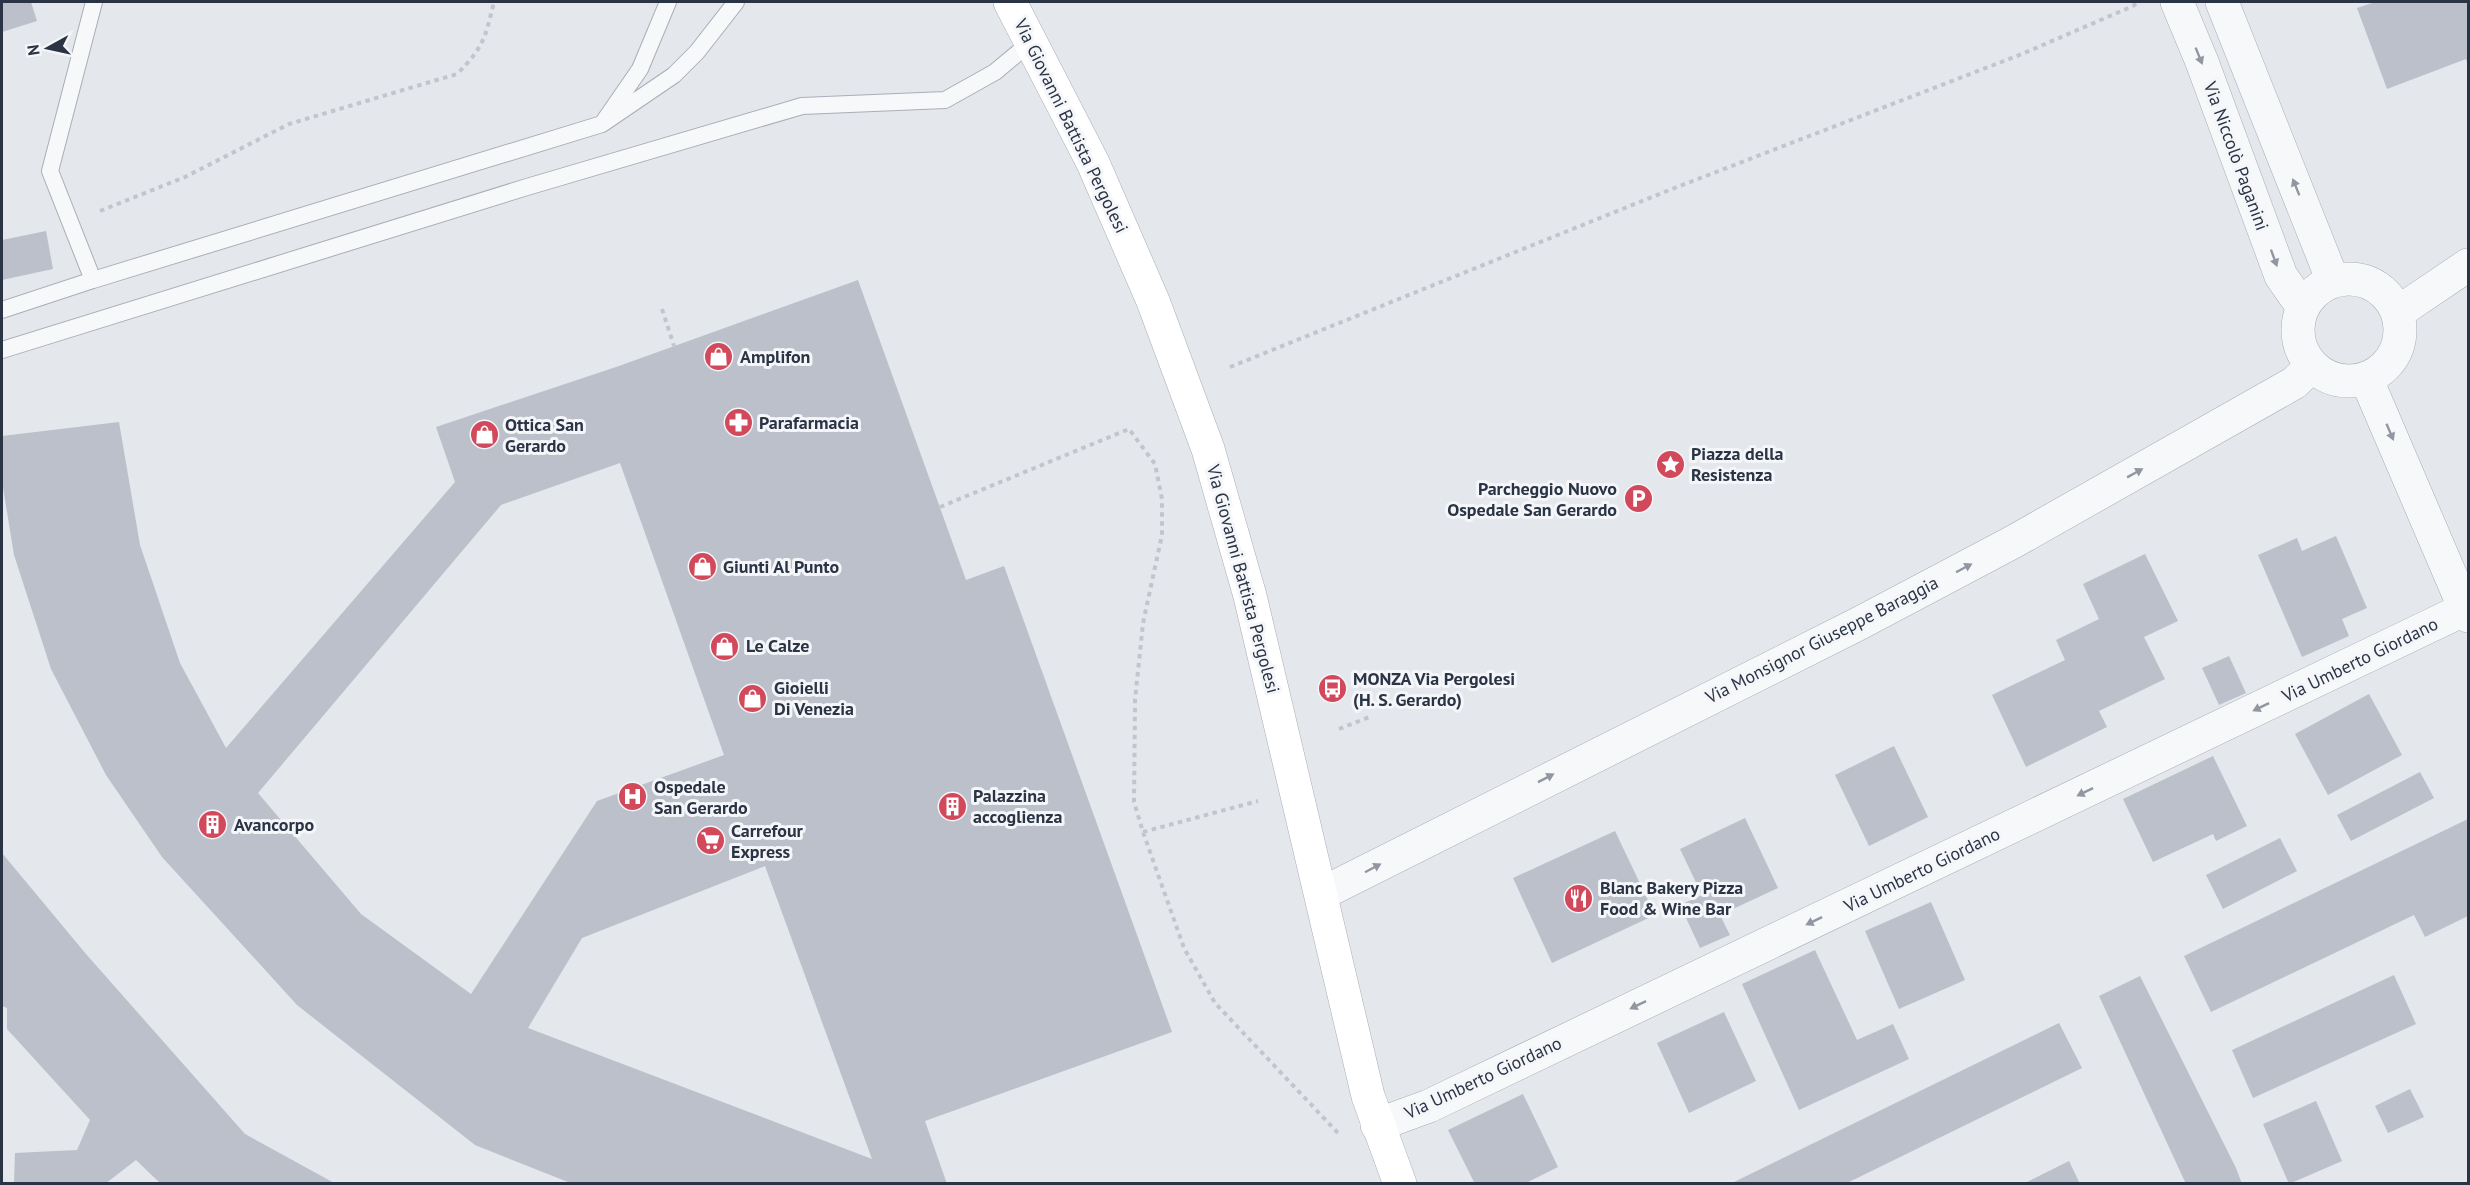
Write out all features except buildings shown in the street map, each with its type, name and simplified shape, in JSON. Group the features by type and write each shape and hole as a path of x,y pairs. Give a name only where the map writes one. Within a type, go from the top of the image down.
{"street":[{"name":"Via Giovanni Battista Pergolesi","path":"1010,2 1093,163 1144,280 1208,449 1253,607 1357,1053 1377,1125 1400,1184"},
{"name":"Via Niccolò Paganini","path":"2176,2 2202,62 2281,276 2302,306"},
{"path":"2222,2 2333,280"},
{"path":"2397,313 2469,264"},
{"path":"2359,279 2380,289 2397,313 2398,341 2392,357 2381,369 2366,378 2344,381 2327,376 2312,366 2300,346 2297,328 2302,306 2317,289 2333,280 2359,279"},
{"name":"Via Monsignor Giuseppe Baraggia","path":"1321,894 1951,575 2294,383 2312,366"},
{"path":"2366,378 2467,613"},
{"name":"Via Umberto Giordano","path":"1377,1125 1440,1101 2467,613"}],"lane":[{"path":"93,280 50,171 94,2"},
{"path":"602,124 640,69 668,2"},
{"path":"2,310 602,124 674,75 697,52 736,2"},
{"path":"2,350 516,191 802,106 945,100 995,72 1031,42"}],"path":[{"path":"72,227 106,207 184,177 289,124 457,74 477,53 494,2"},
{"path":"1230,367 1672,189 2022,54 2138,2"},
{"path":"662,309 674,346"},
{"path":"940,507 1129,429 1155,464 1162,499 1162,535 1143,623 1135,700 1134,802 1184,948 1215,1003 1345,1140"},
{"path":"1339,729 1372,716"},
{"path":"1143,832 1270,798"}],"place":[{"name":"Amplifon","path":"719,357"},
{"name":"Parafarmacia","path":"738,423"},
{"name":"Ottica San Gerardo","path":"484,435"},
{"name":"Piazza della Resistenza","path":"1670,464"},
{"name":"Parcheggio Nuovo Ospedale San Gerardo","path":"1638,499"},
{"name":"Giunti Al Punto","path":"702,567"},
{"name":"Le Calze","path":"725,646"},
{"name":"MONZA Via Pergolesi (H. S. Gerardo)","path":"1332,689"},
{"name":"Gioielli Di Venezia","path":"753,698"},
{"name":"Ospedale San Gerardo","path":"633,797"},
{"name":"Palazzina accoglienza","path":"952,806"},
{"name":"Avancorpo","path":"213,825"},
{"name":"Carrefour Express","path":"710,841"},
{"name":"Blanc Bakery Pizza Food & Wine Bar","path":"1579,898"}]}
